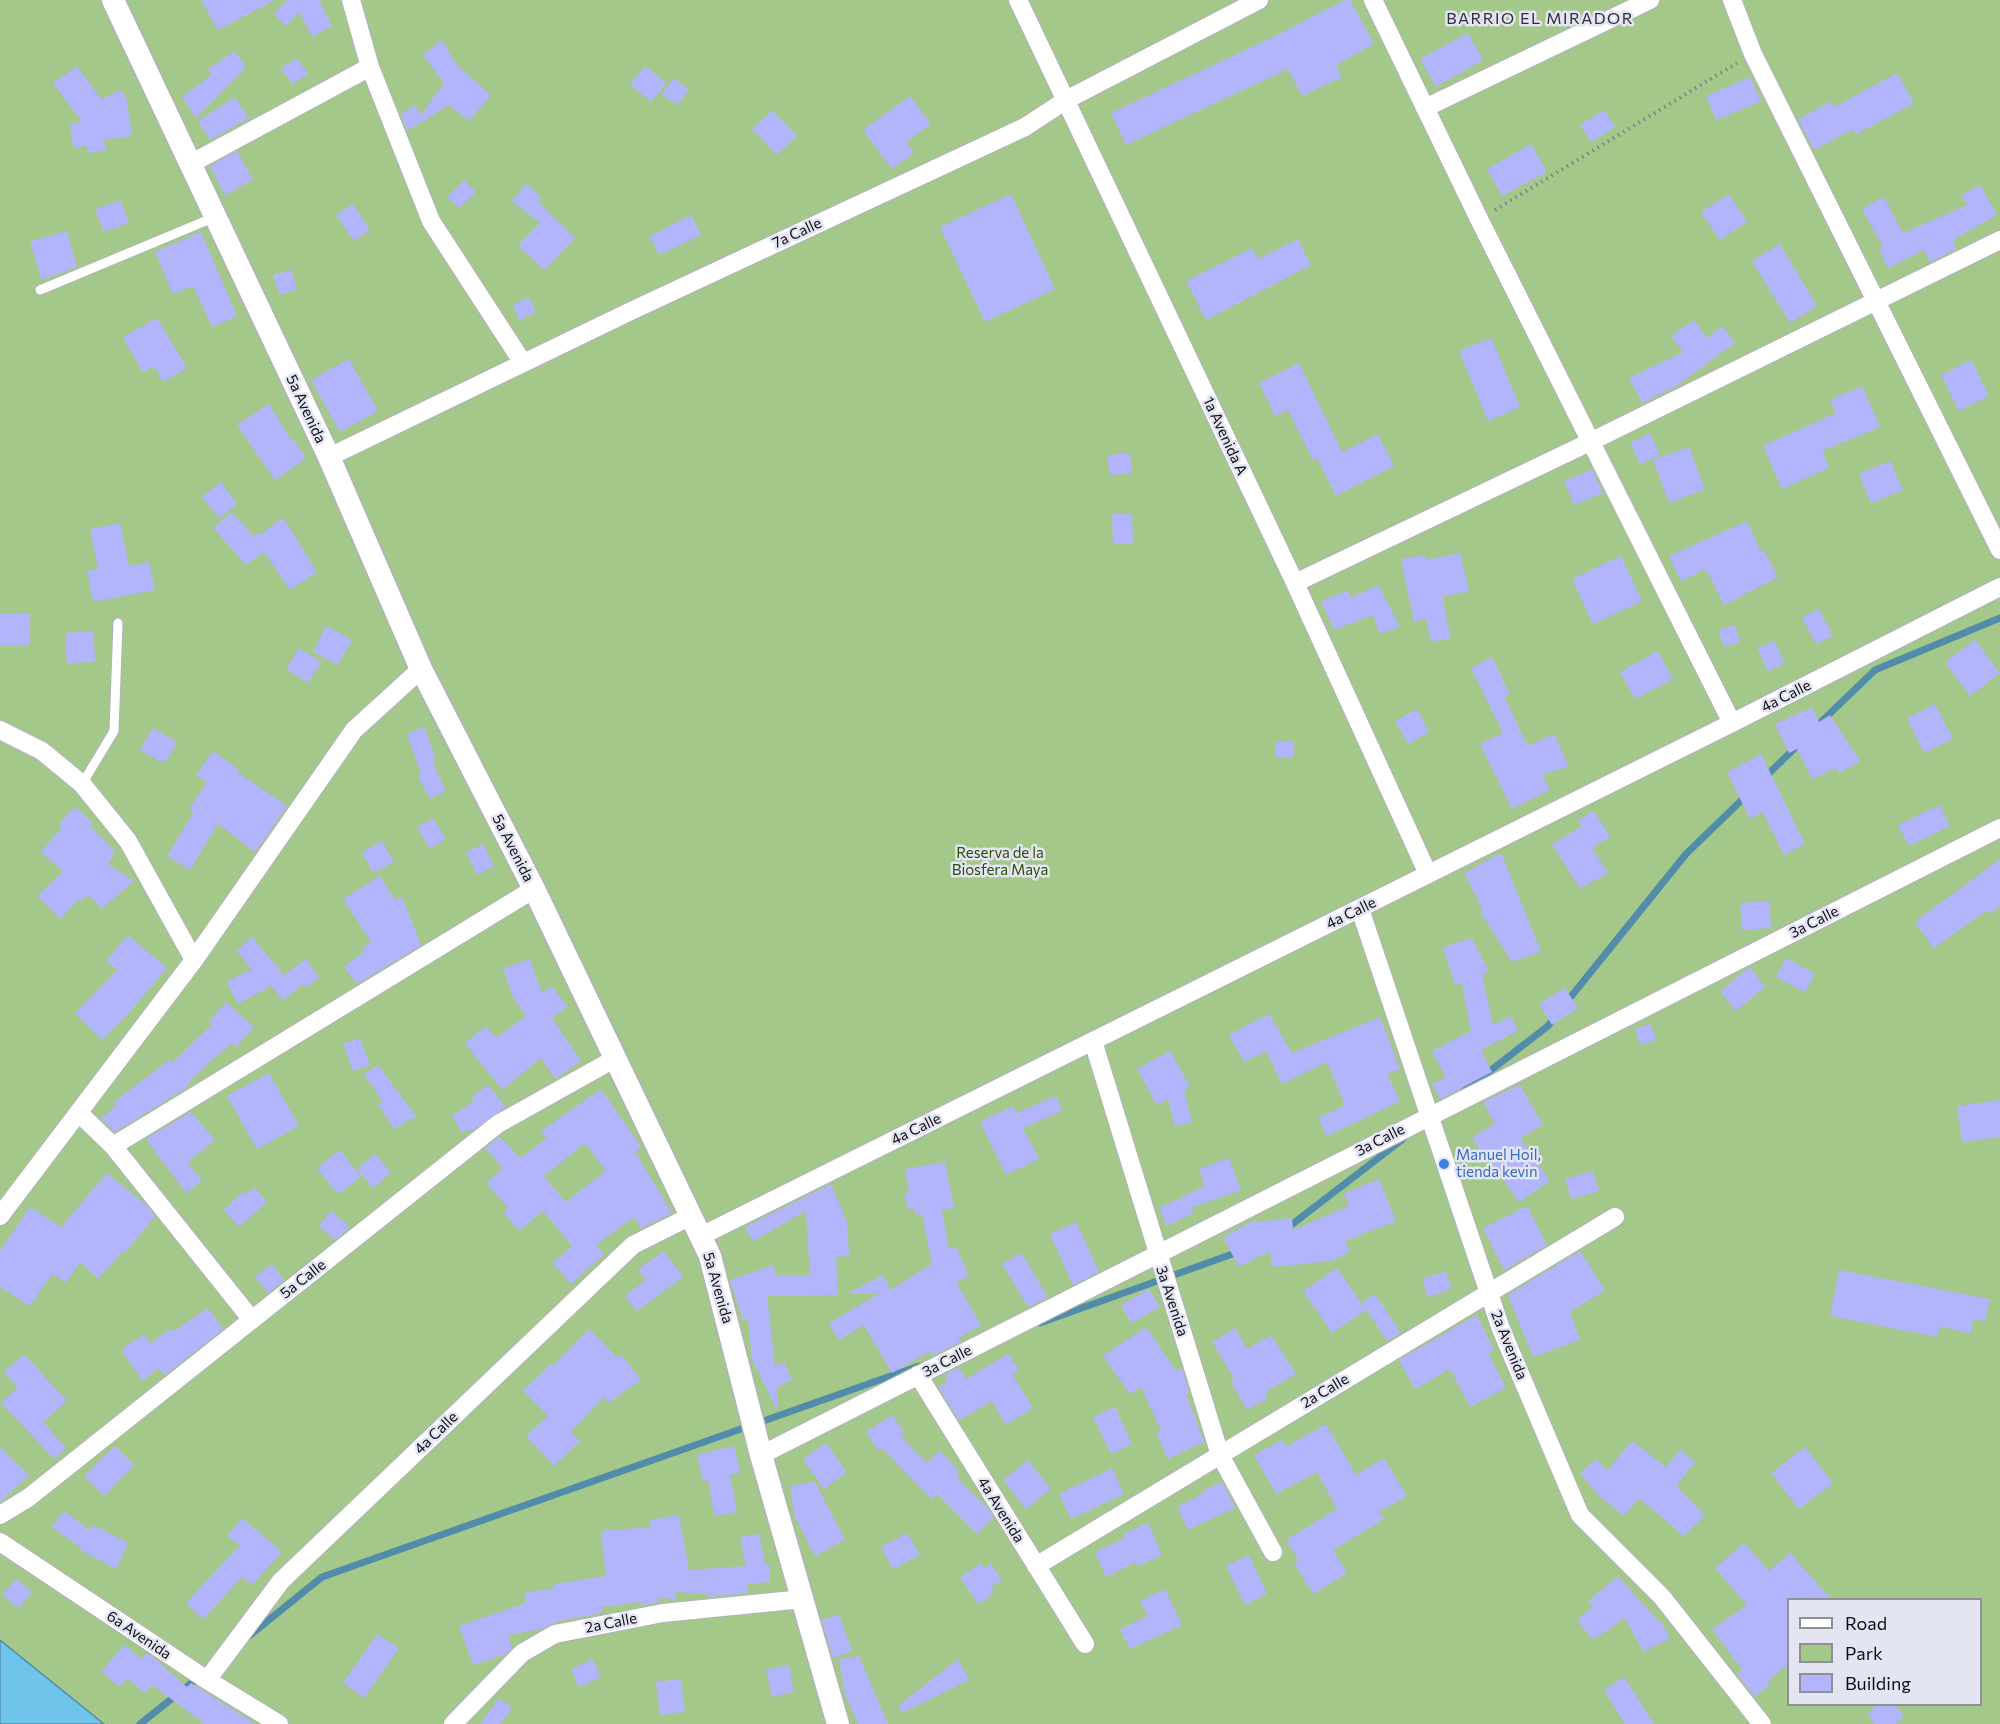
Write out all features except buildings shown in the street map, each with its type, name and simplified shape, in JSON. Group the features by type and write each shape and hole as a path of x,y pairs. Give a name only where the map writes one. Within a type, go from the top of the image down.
{"street":[{"name":"5a Avenida","path":"113,0 329,457 421,669 534,889 710,1256 761,1455 838,1724"},
{"path":"351,0 370,67 431,221 523,363"},
{"name":"1a Avenida A","path":"1018,0 1295,583 1428,874"},
{"name":"7a Calle","path":"329,457 523,363 1025,127 1066,100 1259,0"},
{"path":"1373,0 1479,219 1732,723"},
{"path":"1425,108 1650,0"},
{"path":"1732,0 1754,54 2000,550"},
{"path":"192,163 370,67"},
{"path":"1295,583 1592,441 2000,240"},
{"name":"4a Calle","path":"207,1680 280,1581 633,1245 696,1226 1094,1041 2000,587"},
{"path":"0,1216 80,1114 194,960 354,730 421,669"},
{"path":"0,730 42,751 82,784 128,841 194,960"},
{"name":"3a Calle","path":"761,1455 2000,828"},
{"path":"113,1146 534,889"},
{"name":"2a Avenida","path":"1360,909 1501,1329 1580,1515 1662,1598 1762,1724"},
{"name":"3a Avenida","path":"1094,1041 1220,1455 1273,1552"},
{"name":"5a Calle","path":"0,1515 28,1498 498,1124 616,1058"},
{"path":"80,1114 113,1146 252,1320"},
{"name":"2a Calle","path":"1036,1566 1615,1217"},
{"name":"4a Avenida","path":"918,1375 1085,1644"},
{"name":"6a Avenida","path":"0,1542 207,1680 279,1724"},
{"name":"2a Calle","path":"453,1724 522,1653 555,1634 663,1612 803,1599"}],"lane":[{"path":"40,290 215,217"},
{"path":"82,784 114,731 118,623"}],"path":[{"path":"1479,219 1754,54"}],"green space":[{"name":"Reserva de la Biosfera Maya","path":"0,0 2000,0 2000,1724 0,1724"}],"water":[{"path":"0,1640 104,1724 0,1724"}],"waterway":[{"path":"1821,722 1875,670 2000,618"},
{"path":"1763,779 1796,747"},
{"path":"1565,1004 1686,854 1747,795"},
{"path":"1464,1091 1548,1026 1555,1017"},
{"path":"1286,1229 1403,1139"},
{"path":"1040,1323 1238,1252"},
{"path":"249,1636 322,1577 919,1366"},
{"path":"140,1724 199,1677"}],"place":[{"name":"Manuel Hoil, tienda kevin","path":"1444,1164"}],"district":[{"name":"BARRIO EL MIRADOR","path":"1540,19"}]}
